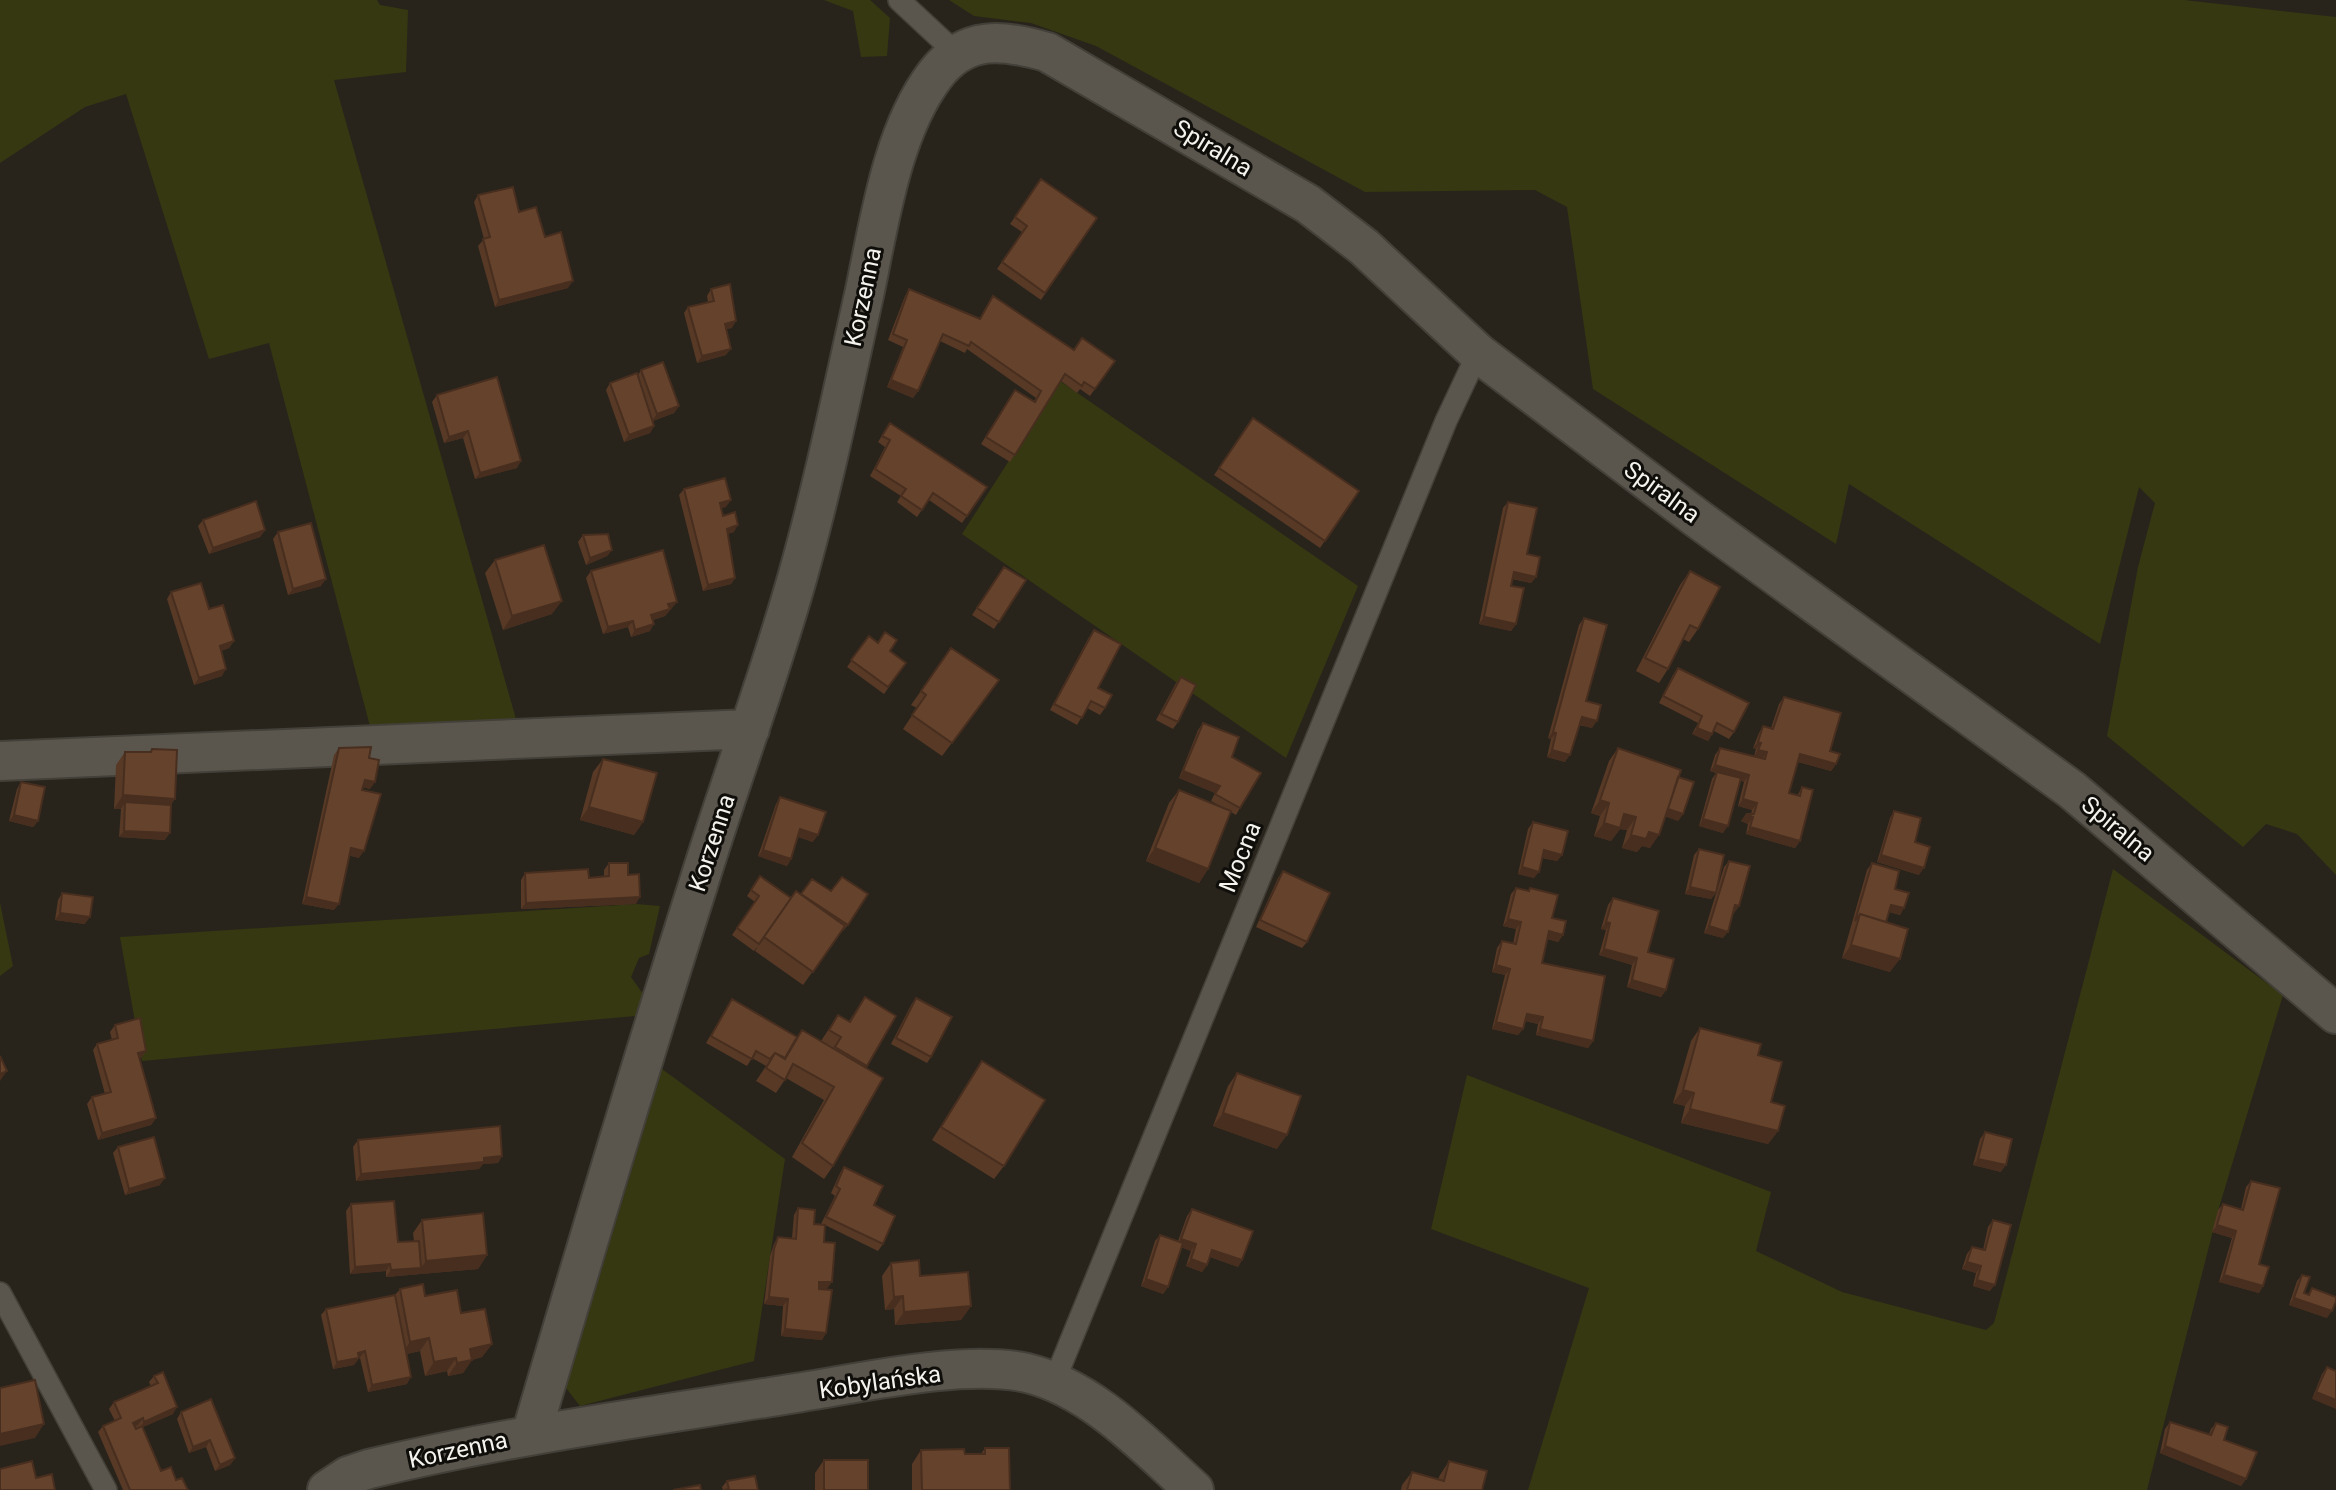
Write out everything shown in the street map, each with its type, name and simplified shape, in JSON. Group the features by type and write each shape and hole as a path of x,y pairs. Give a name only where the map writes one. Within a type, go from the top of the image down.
{"street":[{"name":"Spiralna","path":"957,54 982,43 1010,42 1047,52 1308,204 1364,247 1478,353 1676,503 2072,790 2336,1014"},
{"name":"Korzenna","path":"327,1490 369,1469 531,1435 643,1055 798,577 825,475 884,204 899,149 920,98 937,72 957,54"},
{"path":"0,761 750,729"},
{"name":"Kobylańska","path":"531,1435 915,1374 993,1370 1025,1373 1054,1382 1092,1404 1126,1429 1194,1490"}],"lane":[{"path":"899,0 957,54"},
{"name":"Mocna","path":"1054,1382 1446,421 1478,353"},
{"path":"0,1293 106,1490"}],"green space":[{"path":"0,0 377,0 380,5 408,10 406,72 334,80 518,726 371,730 269,343 209,359 126,94 85,107 0,163"},
{"path":"824,0 870,0 890,18 887,56 861,57 853,11"},
{"path":"949,0 2184,0 2336,17 2336,875 2297,834 2266,824 2243,847 2107,736 2138,567 2155,503 2139,487 2100,644 1849,484 1836,544 1593,389 1567,207 1535,190 1365,192 1096,46 1031,23 974,16"},
{"path":"1060,381 1358,586 1286,758 962,534"},
{"path":"2113,869 2283,995 2218,1211 2147,1490 1528,1490 1589,1288 1431,1229 1467,1075 1771,1192 1756,1251 1842,1292 1986,1330 1994,1323"},
{"path":"0,903 13,966 0,976"},
{"path":"636,904 660,906 649,954 639,958 631,977 643,994 635,1016 142,1061 120,937"},
{"path":"662,1069 785,1159 754,1361 580,1406 566,1388"}],"building":[{"path":"1041,179 1097,218 1045,293 1002,262 1027,226 1015,217"},
{"path":"513,187 519,212 536,207 545,237 561,232 573,281 499,300 483,239 490,237 478,195"},
{"path":"730,284 736,321 725,324 731,349 702,356 688,307 714,301 711,289"},
{"path":"909,289 980,319 993,296 1074,350 1082,338 1115,361 1095,389 1084,382 1082,386 1065,374 1015,455 986,437 1015,390 1035,402 1041,391 971,342 969,346 943,334 918,391 891,380 907,340 893,334"},
{"path":"663,362 679,406 657,414 641,370"},
{"path":"637,373 654,426 629,435 610,383"},
{"path":"497,377 521,461 480,473 468,431 449,437 437,395"},
{"path":"1253,418 1359,491 1325,541 1219,468"},
{"path":"890,423 987,487 967,516 933,493 922,510 901,496 906,489 875,469 890,440 882,436"},
{"path":"725,478 731,500 720,503 723,516 735,512 738,525 727,529 735,578 708,585 684,489"},
{"path":"256,501 265,530 213,548 203,520"},
{"path":"1508,502 1537,508 1527,554 1540,557 1536,577 1514,572 1511,586 1524,588 1516,624 1484,617"},
{"path":"311,523 326,579 293,589 278,532"},
{"path":"608,534 612,550 590,558 583,535"},
{"path":"544,545 562,601 512,616 495,560"},
{"path":"663,550 677,602 668,604 670,609 651,615 654,624 635,630 633,621 608,627 591,571"},
{"path":"1004,567 1026,580 999,622 977,608"},
{"path":"1690,571 1720,587 1698,629 1690,625 1668,669 1645,658"},
{"path":"201,583 209,609 223,605 234,641 220,646 226,669 199,678 171,592"},
{"path":"1584,618 1607,625 1586,701 1601,705 1597,721 1582,717 1570,755 1552,750 1556,733 1553,732"},
{"path":"1094,630 1121,644 1098,688 1112,695 1105,708 1091,701 1082,718 1054,704"},
{"path":"885,632 897,640 890,651 906,663 888,687 851,660 869,636 878,643"},
{"path":"951,648 999,680 952,743 912,715 926,695 921,691"},
{"path":"1678,668 1749,703 1734,732 1717,723 1712,734 1697,728 1702,716 1663,696"},
{"path":"1181,677 1196,685 1178,722 1161,714"},
{"path":"1784,697 1841,713 1830,751 1840,754 1836,764 1800,754 1789,793 1800,796 1802,787 1813,790 1800,841 1750,827 1753,817 1746,814 1754,814 1757,803 1743,799 1749,775 1715,765 1720,748 1765,759 1767,752 1758,750 1761,743 1758,742 1763,726 1773,729"},
{"path":"1203,723 1239,737 1232,757 1261,773 1240,808 1215,794 1220,786 1183,771"},
{"path":"371,747 369,758 379,760 375,782 365,780 362,790 381,794 364,851 351,848 339,904 306,897 339,748"},
{"path":"1618,748 1681,770 1659,835 1649,832 1646,839 1631,835 1636,817 1624,814 1620,828 1604,823 1609,803 1600,800"},
{"path":"152,749 177,750 175,799 123,795 125,752 151,752"},
{"path":"603,759 657,773 643,822 589,807"},
{"path":"1717,772 1741,778 1728,826 1703,819"},
{"path":"1678,777 1694,782 1683,814 1668,809"},
{"path":"21,782 45,787 38,821 14,815"},
{"path":"1179,790 1231,811 1208,869 1155,848"},
{"path":"780,797 826,812 818,835 800,829 791,859 763,850"},
{"path":"125,802 171,805 170,833 124,831"},
{"path":"1894,811 1921,818 1915,842 1930,847 1924,868 1881,855"},
{"path":"1533,822 1568,831 1562,855 1544,850 1539,872 1522,867"},
{"path":"1699,849 1724,855 1716,893 1690,887"},
{"path":"1729,861 1750,866 1739,906 1735,905 1728,932 1709,926"},
{"path":"609,863 628,863 628,875 639,874 640,897 526,903 525,873 588,869 589,878 609,876"},
{"path":"1872,863 1899,871 1895,889 1909,893 1904,908 1891,905 1886,922 1860,914 1855,921"},
{"path":"1283,871 1330,893 1307,942 1260,920"},
{"path":"760,876 791,898 759,944 737,928 759,896 751,890"},
{"path":"842,877 868,894 848,925 801,894 812,879 831,891"},
{"path":"1516,888 1529,891 1530,888 1558,895 1552,918 1566,921 1563,935 1549,931 1542,963 1605,976 1593,1041 1540,1029 1543,1017 1527,1014 1523,1029 1496,1022 1510,969 1496,965 1502,941 1516,944 1521,922 1508,919"},
{"path":"796,891 845,926 813,972 764,937"},
{"path":"62,893 93,897 90,917 60,913"},
{"path":"1613,898 1659,911 1648,952 1674,959 1666,990 1632,980 1637,958 1604,949 1610,923 1606,922"},
{"path":"1860,914 1908,929 1900,959 1851,945"},
{"path":"865,997 896,1016 867,1066 835,1047 841,1037 829,1030 838,1015 850,1022"},
{"path":"916,998 952,1017 931,1057 896,1038"},
{"path":"732,999 797,1037 785,1058 775,1053 770,1059 756,1051 752,1059 711,1036"},
{"path":"140,1018 146,1051 138,1053 156,1118 102,1133 92,1097 111,1092 97,1044 118,1038 115,1025"},
{"path":"1700,1028 1761,1044 1758,1055 1782,1062 1771,1102 1785,1106 1778,1131 1690,1109 1694,1093 1683,1090"},
{"path":"802,1030 883,1078 833,1166 802,1143 834,1087 793,1064 785,1080 766,1068 775,1053 785,1059"},
{"path":"0,1056 7,1071 0,1074"},
{"path":"982,1061 1045,1100 1004,1166 941,1127"},
{"path":"1237,1073 1301,1096 1287,1135 1223,1113"},
{"path":"500,1126 502,1156 484,1158 484,1162 361,1174 358,1140"},
{"path":"1985,1132 2012,1139 2006,1165 1978,1159"},
{"path":"154,1137 165,1178 129,1189 118,1147"},
{"path":"844,1167 883,1186 874,1205 895,1216 883,1244 826,1217 840,1189 836,1186"},
{"path":"2251,1181 2280,1188 2259,1264 2269,1267 2263,1286 2224,1275 2236,1231 2217,1225 2223,1204 2243,1210"},
{"path":"394,1201 398,1242 419,1241 421,1268 391,1270 390,1264 355,1267 351,1204"},
{"path":"798,1208 815,1210 814,1224 825,1225 824,1242 835,1243 832,1282 819,1282 819,1289 832,1290 826,1333 785,1329 788,1299 769,1297 774,1249 778,1237 796,1239"},
{"path":"1192,1209 1253,1231 1242,1260 1212,1250 1207,1265 1191,1259 1196,1244 1181,1239"},
{"path":"483,1213 487,1255 426,1261 422,1220"},
{"path":"1993,1220 2011,1225 1995,1285 1977,1280 1981,1266 1967,1262 1972,1247 1985,1250"},
{"path":"1160,1235 1183,1243 1168,1287 1146,1279"},
{"path":"919,1260 920,1276 968,1272 971,1306 904,1312 903,1296 894,1297 891,1263"},
{"path":"2302,1275 2310,1277 2304,1293 2309,1295 2312,1288 2336,1297 2332,1311 2294,1298"},
{"path":"423,1284 425,1296 457,1290 461,1313 485,1309 492,1344 470,1349 472,1360 457,1363 456,1358 434,1362 429,1338 410,1342 400,1289"},
{"path":"395,1295 411,1377 372,1385 365,1351 358,1353 359,1358 337,1362 326,1309"},
{"path":"2327,1367 2336,1371 2336,1400 2316,1392"},
{"path":"163,1372 177,1407 144,1422 143,1418 133,1423 136,1429 142,1426 161,1471 171,1467 176,1480 182,1478 188,1490 130,1490 103,1426 121,1418 114,1402 158,1383 154,1376"},
{"path":"35,1380 44,1424 0,1434 0,1388"},
{"path":"211,1399 235,1458 220,1465 210,1440 193,1447 181,1412"},
{"path":"2170,1422 2211,1435 2216,1423 2228,1427 2224,1440 2257,1452 2246,1479 2165,1446"},
{"path":"985,1448 1009,1448 1010,1490 922,1490 921,1450 964,1449 965,1454 985,1454"},
{"path":"824,1460 868,1460 868,1490 824,1490"},
{"path":"32,1461 36,1478 52,1474 55,1490 0,1490 0,1469"},
{"path":"1449,1461 1487,1471 1482,1490 1407,1490 1412,1472 1444,1481"},
{"path":"755,1476 758,1490 724,1490 729,1489 727,1481"},
{"path":"700,1485 701,1490 673,1490"}]}
